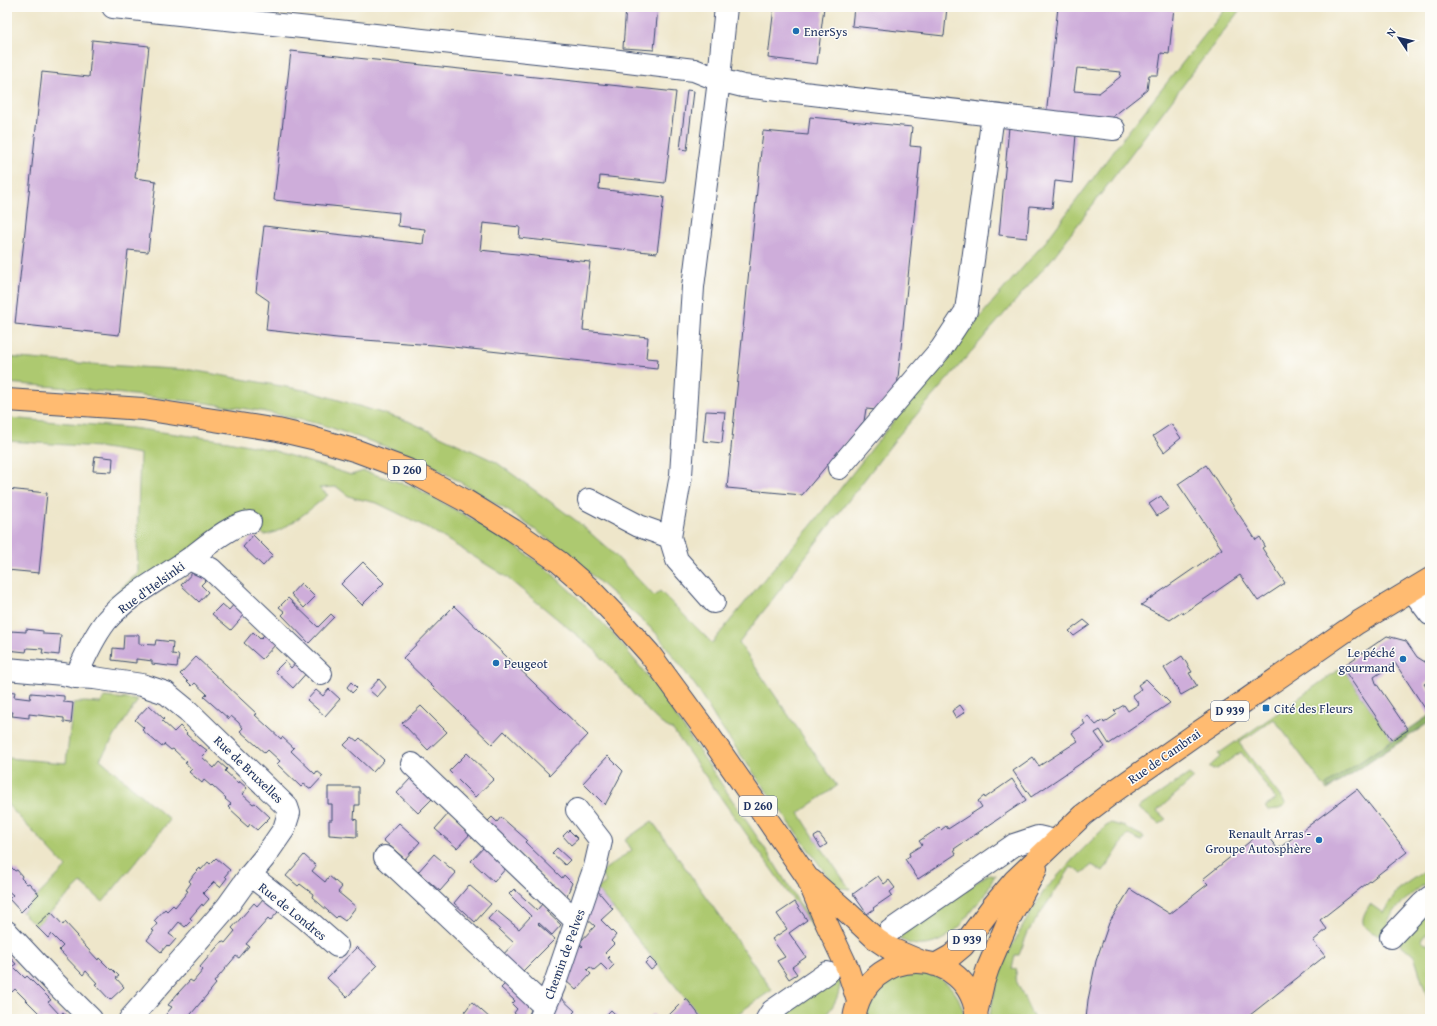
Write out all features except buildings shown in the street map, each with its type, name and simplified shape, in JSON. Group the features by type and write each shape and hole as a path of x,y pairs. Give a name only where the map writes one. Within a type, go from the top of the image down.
{"main road":[{"name":"D 260","path":"7,400 143,409 278,430 357,451 408,470 466,501 513,530 559,562 620,620 649,653 709,735 807,877 847,967 853,1012"},
{"name":"Rue de Cambrai","path":"929,964 951,956 963,946 992,907 1014,881 1083,815 1116,790 1357,623 1425,582"},
{"name":"Rue de Cambrai","path":"977,1016 983,983 1009,919 1049,848"},
{"name":"D 260","path":"807,877 877,940 889,948 929,964"},
{"path":"853,1012 866,987 877,975 891,966 907,962 929,964 950,972 963,984 974,1003 977,1016"}],"street":[{"path":"113,7 694,70 719,80 743,86 1114,129"},
{"path":"714,602 677,560 670,537 681,475 692,287 719,80 726,7"},
{"path":"839,468 941,349 966,311 993,115"},
{"path":"589,500 639,526 670,537"},
{"name":"Rue d'Helsinki","path":"76,677 86,652 106,622 125,602 155,580 189,559 206,544 243,522 250,522"},
{"path":"189,559 211,569 321,674"},
{"path":"1425,582 1430,614"},
{"name":"Rue de Bruxelles","path":"7,669 63,674 142,685 166,693 188,711 287,807 289,813 284,829 264,858 226,907 130,1019"},
{"path":"412,764 576,921"},
{"name":"Chemin de Pelves","path":"542,1013 554,986 595,867 601,841 576,810"},
{"path":"890,931 1014,845 1038,836 1049,848"},
{"path":"385,857 542,1013"},
{"name":"Rue de Londres","path":"250,875 304,917 337,946"},
{"path":"1392,937 1430,897"},
{"path":"7,932 91,1019"},
{"path":"767,1019 772,1012 827,973"}],"green space":[{"path":"1227,7 1242,7 1051,260 898,436 739,643 837,786 799,813 850,889 836,888 718,723 697,688 656,633 565,551 510,512 433,466 401,452 320,424 261,411 206,403 69,388 7,383 7,357 191,370 309,391 408,421 496,462 578,522 615,555 654,596 660,591 712,643 769,573 810,527 893,422 995,299 1046,241 1127,133"},
{"path":"7,418 132,428 228,441 272,450 351,475 364,471 414,487 502,536 549,571 580,600 616,637 654,684 766,850 827,948 673,730 662,724 650,713 595,650 505,576 428,528 377,503 354,498 347,495 337,487 319,488 328,495 306,513 279,530 264,535 250,522 125,602 108,600 138,573 137,540 140,454 98,447 7,441"},
{"path":"1342,667 1392,740 1327,785 1329,789 1327,790 1274,719 1239,743 1286,804 1279,809 1268,810 1265,807 1276,799 1241,752 1217,769 1213,770 1209,767 1220,757 1218,754"},
{"path":"104,697 138,700 100,759 170,820 103,902 81,883 36,926 22,912 66,867 7,804 7,758 66,763 73,703 101,703"},
{"path":"1430,715 1430,722 1329,789 1326,785"},
{"path":"1189,774 1194,778 1157,811 1166,819 1159,824 1138,808"},
{"path":"652,821 772,990 730,1019 702,1019 597,889 606,882 601,872 632,850 625,840"},
{"path":"1111,823 1125,827 1144,837 1141,841 1128,834 1103,872 1092,865 1082,873 1071,867 1028,932 1019,955 1015,955 1012,969 1017,970 1015,978 1034,1019 989,1019 999,969 1044,891 1076,856 1105,827"},
{"path":"1430,867 1430,880 1400,905 1391,916 1386,929 1382,933 1377,934 1371,932 1364,926 1364,915 1370,904 1383,913 1398,889"},
{"path":"989,874 995,875 985,894 955,931 939,941 922,945 913,944 896,936"},
{"path":"1430,907 1430,932 1423,936 1421,940 1430,946 1430,1006 1414,956 1397,941"},
{"path":"913,971 930,974 945,982 958,998 964,1012 965,1019 861,1019 862,1011 886,979"},
{"path":"835,974 841,978 838,996 823,1019 784,1019 789,1007"}],"place":[{"name":"EnerSys","path":"796,31"},
{"name":"Le péché gourmand","path":"1403,659"},
{"name":"Peugeot","path":"496,663"},
{"name":"Cité des Fleurs","path":"1266,708"},
{"name":"Renault Arras - Groupe Autosphère","path":"1319,840"}]}
